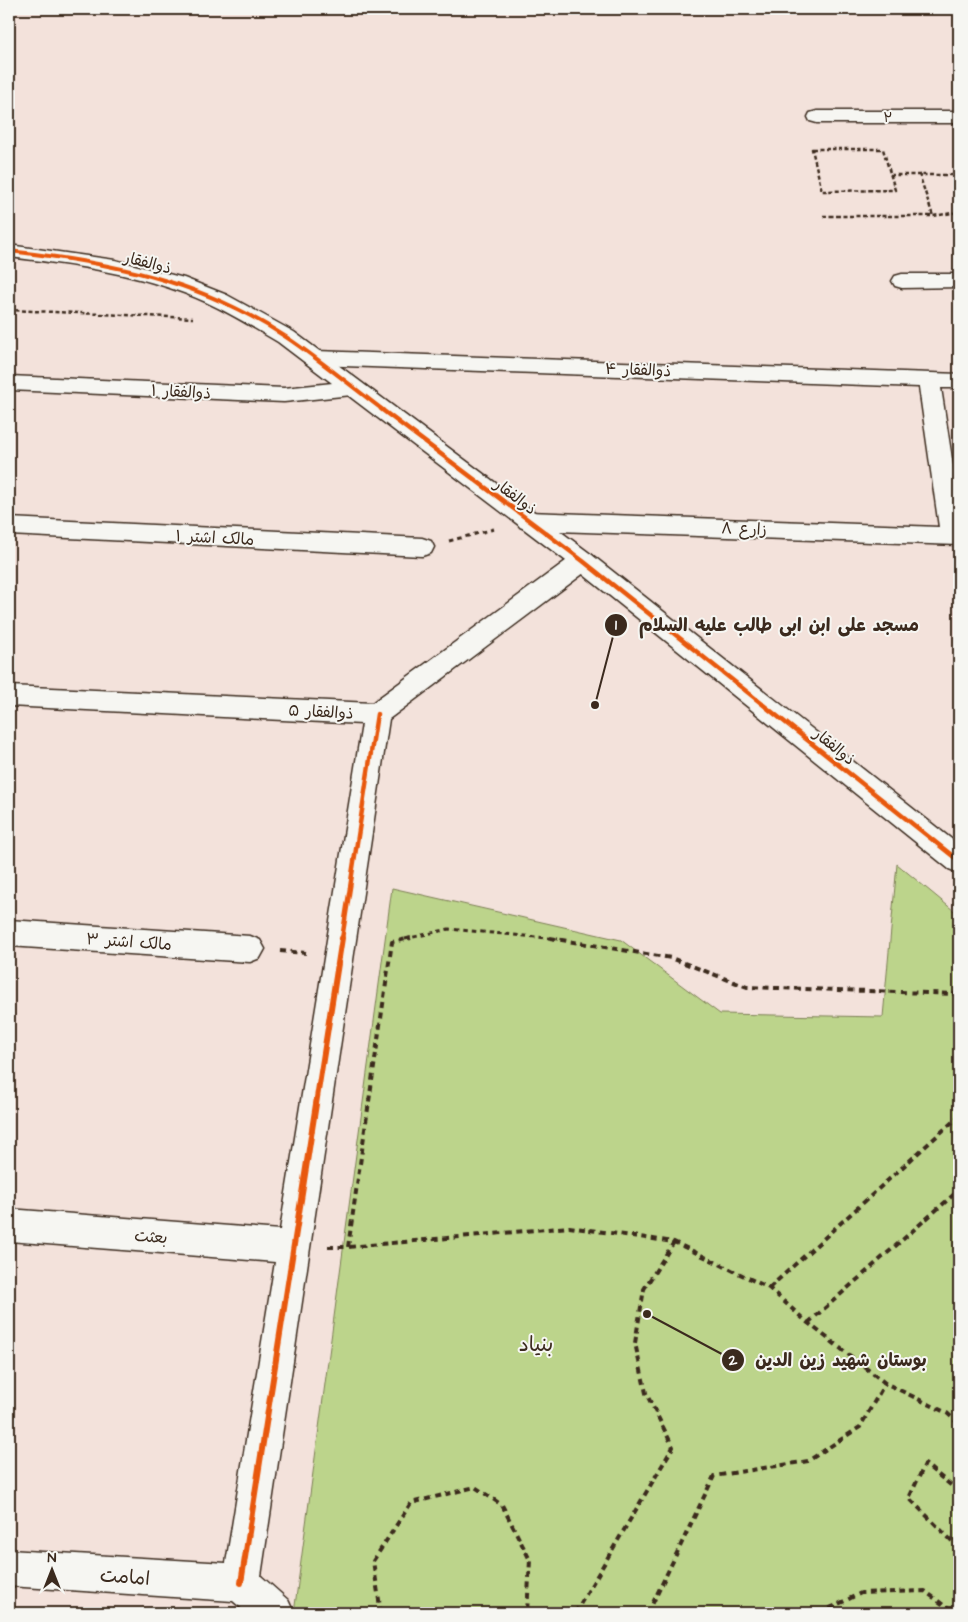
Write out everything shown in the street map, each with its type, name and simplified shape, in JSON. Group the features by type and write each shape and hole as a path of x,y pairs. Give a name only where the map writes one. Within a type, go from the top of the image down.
{"street":[{"name":"۲","path":"816,117 959,117"},
{"name":"ذوالفقار","path":"9,251 62,256 178,283 239,308 286,337 528,521 584,561 959,861"},
{"path":"902,281 959,281"},
{"name":"ذوالفقار ۴","path":"316,358 959,381"},
{"path":"930,380 956,536"},
{"name":"ذوالفقار ۱","path":"9,383 284,396 352,388"},
{"name":"زارع ۸","path":"528,521 956,536"},
{"name":"مالک اشتر ۱","path":"9,526 422,548"},
{"name":"ذوالفقار ۵","path":"9,696 377,714 584,561"},
{"path":"275,1613 240,1583 377,714"},
{"name":"مالک اشتر ۳","path":"9,934 250,949"},
{"name":"بعثت","path":"9,1225 294,1247"},
{"name":"امامت","path":"9,1568 240,1583"}],"path":[{"path":"812,149 883,149 890,175 895,190 822,191 812,149"},
{"path":"919,174 933,216"},
{"path":"890,175 959,174"},
{"path":"823,216 933,216 959,212"},
{"path":"9,310 198,318 239,308"},
{"path":"422,548 528,521"},
{"path":"348,1247 392,942 449,929 546,937 671,958 747,987 959,994"},
{"path":"250,949 339,955"},
{"path":"769,1288 959,1116"},
{"path":"808,1323 959,1190"},
{"path":"294,1247 348,1247 569,1227 674,1242 769,1288 808,1323 886,1383 947,1413 959,1424"},
{"path":"575,1613 673,1447 646,1393 635,1343 644,1289 674,1242"},
{"path":"648,1613 714,1476 808,1461 860,1427 886,1383"},
{"path":"959,1492 925,1464 909,1498 959,1548"},
{"path":"381,1613 373,1561 411,1503 475,1488 502,1505 530,1560 527,1613"},
{"path":"820,1613 861,1593 925,1591 954,1613"}],"green space":[{"path":"897,864 959,915 959,1613 294,1613 392,888 621,940 720,1014 883,1017"}],"cycle path":[{"path":"9,251 94,262 136,271 177,283 219,300 286,337 583,561 959,861"},
{"path":"241,1583 377,714"}],"place":[{"name":"مسجد علی ابن ابی طالب علیه السلام","path":"595,705"},
{"name":"بوستان شهید زین الدین","path":"647,1314"}],"district":[{"name":"بنیاد","path":"536,1344"}]}
